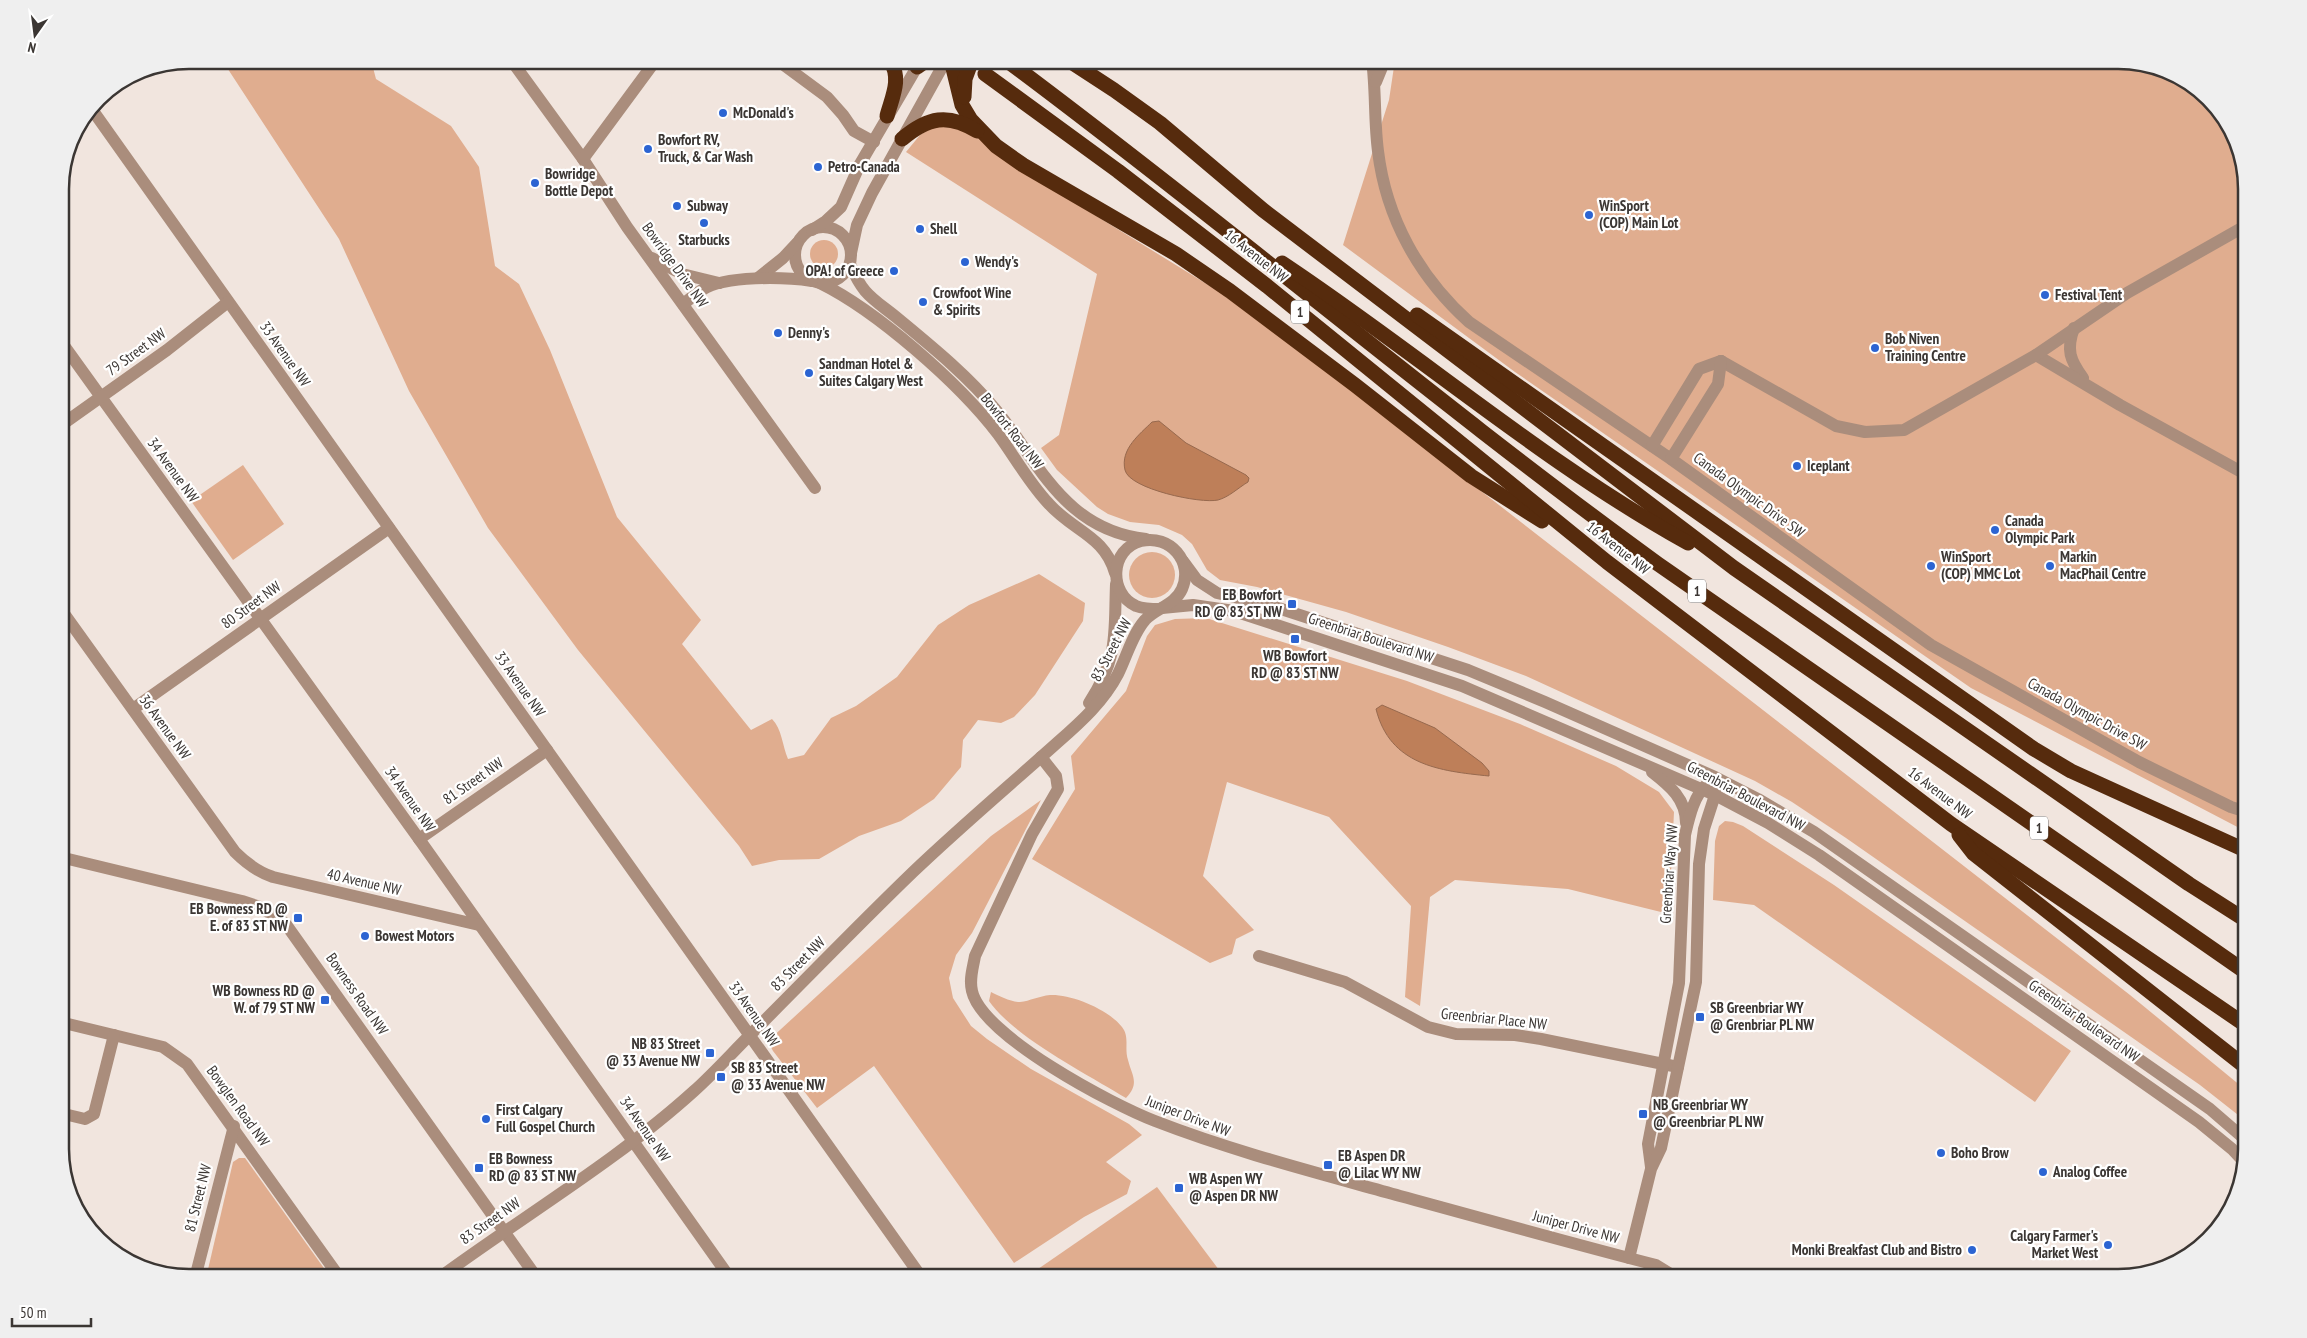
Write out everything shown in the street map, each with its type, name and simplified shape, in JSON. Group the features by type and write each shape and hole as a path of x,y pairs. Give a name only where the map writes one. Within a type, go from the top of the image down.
{"highway":[{"path":"887,116 896,86 894,69"},
{"path":"953,69 957,92 966,111 984,135"},
{"path":"966,111 965,78 968,69"},
{"name":"16 Avenue NW","path":"1018,69 1202,209 1564,496 1666,570 2238,967"},
{"path":"1082,69 1160,123 1263,210 1734,568 2189,884 2238,915"},
{"name":"16 Avenue NW","path":"985,74 1118,171 1267,286 1606,562 1952,824 2238,1020"},
{"path":"902,139 920,126 941,119 966,125 984,135 1022,165 1159,244 1230,291 1355,385 1471,476 1606,562"},
{"path":"1202,209 1346,306 1542,452 1638,515 1734,568"},
{"path":"1263,210 1509,378 2034,749 2071,771 2238,847"},
{"path":"1952,824 1973,854 2238,1061"},
{"path":"2164,1002 2238,1056"}],"street":[{"name":"Bowridge Drive NW","path":"518,69 583,159 649,257 815,488"},
{"path":"583,159 649,69"},
{"path":"790,69 827,98 843,115 854,131 874,142"},
{"path":"917,69 887,116 860,164 841,207 826,221 799,240 796,248 796,264 805,277 816,282 838,279 850,258 857,225 879,178 941,69"},
{"name":"Canada Olympic Drive SW","path":"1374,69 1376,84 1376,133 1385,187 1404,238 1432,283 1456,310 1482,333 1671,459 1931,645 2139,762 2238,809"},
{"name":"Canada Olympic Drive SW","path":"1376,84 1382,69"},
{"name":"33 Avenue NW","path":"95,114 916,1269"},
{"path":"812,230 825,228 837,231 847,240 850,258"},
{"path":"1652,446 1699,369 1721,361 1836,426 1865,432 1904,430 2036,355 2126,293 2238,230"},
{"name":"Bowfort Road NW","path":"758,278 783,258 799,240"},
{"path":"649,257 682,274 722,284"},
{"name":"Bowfort Road NW","path":"850,258 867,295 959,371 984,397 1054,488 1074,508 1088,519 1112,531 1151,540"},
{"name":"Bowfort Road NW","path":"683,304 703,289 758,278 816,282 848,299 888,329 967,398 998,434 1049,504 1070,524 1102,546 1112,561 1116,578"},
{"name":"79 Street NW","path":"69,420 228,302"},
{"path":"2074,328 2069,341 2071,362 2088,384"},
{"name":"34 Avenue NW","path":"69,353 260,617 724,1269"},
{"path":"2036,355 2088,384 2120,405 2238,470"},
{"path":"1671,459 1718,384 1721,361"},
{"name":"80 Street NW","path":"133,709 260,617 390,528"},
{"path":"1151,540 1171,546 1183,561 1185,572 1183,587 1174,600 1161,608 1146,609 1132,604 1122,594 1116,578 1119,559 1124,552 1136,543 1151,540"},
{"name":"Greenbriar Boulevard NW","path":"1183,561 1197,580 1217,593 1269,605 1468,670 1715,777 1758,799 1814,832 2210,1109 2238,1133"},
{"name":"83 Street NW","path":"1072,730 1102,683 1114,649 1116,578"},
{"name":"Greenbriar Boulevard NW","path":"1161,608 1183,605 1220,608 1354,649 1471,689 1715,795 1768,823 1827,860 2199,1122 2238,1155"},
{"name":"83 Street NW","path":"451,1269 633,1140 694,1092 914,871 1088,716 1106,694 1142,623 1161,608"},
{"name":"36 Avenue NW","path":"69,620 235,852 246,863"},
{"name":"81 Street NW","path":"419,840 547,750"},
{"name":"Juniper Drive NW","path":"1041,757 1056,776 1058,789 1032,834 975,956 970,977 972,992 979,1006 1008,1036 1048,1064 1129,1110 1234,1150 1628,1258 1656,1264 1664,1269"},
{"path":"1638,761 1668,784 1681,800 1686,814 1685,835"},
{"name":"Greenbriar Way NW","path":"1651,1169 1648,1144 1679,983 1685,835 1690,816 1701,789 1715,777"},
{"name":"Greenbriar Way NW","path":"1628,1258 1651,1169 1661,1148 1696,982 1701,846 1704,829 1715,795 1715,777"},
{"name":"Bowness Road NW","path":"69,859 242,901 260,907 285,924 531,1269"},
{"name":"40 Avenue NW","path":"246,863 261,873 273,877 479,925"},
{"name":"Greenbriar Place NW","path":"1259,956 1346,982 1428,1027 1456,1034 1515,1035 1678,1066"},
{"name":"Bowglen Road NW","path":"69,1024 163,1047 181,1058 193,1070 234,1126 334,1269"},
{"path":"69,1115 86,1119 94,1114 114,1035"},
{"name":"81 Street NW","path":"197,1269 234,1126"}],"shaded area":[{"path":"228,69 373,69 376,79 451,126 479,167 495,266 519,284 550,350 617,517 701,620 682,644 751,730 772,719 780,732 788,759 804,755 831,718 856,706 897,677 938,625 969,605 1039,574 1085,603 1083,621 1035,695 1014,717 1001,723 978,720 963,740 961,767 934,799 901,821 859,836 819,859 779,860 752,866 739,846 578,650 488,528 409,391 339,239"},
{"name":"Canada Olympic Park","path":"1394,69 2118,69 2134,70 2164,78 2178,85 2203,104 2226,136 2236,165 2238,181 2238,827 1971,688 1515,372 1343,245 1389,100"},
{"path":"934,126 966,129 1025,172 1218,291 1320,366 2130,995 2238,1084 2238,1115 2200,1085 1846,838 1792,802 1755,781 1526,676 1346,612 1257,587 1220,580 1207,570 1192,544 1182,535 1159,525 1130,522 1108,514 1097,507 1057,470 1041,448 1059,435 1097,274 906,152 920,135"},
{"path":"824,240 834,244 838,254 834,264 824,268 814,264 810,254 814,244"},
{"path":"1159,421 1186,443 1246,475 1249,478 1248,482 1226,497 1209,501 1167,494 1152,489 1129,477 1125,470 1124,462 1128,449 1152,422"},
{"path":"243,465 284,524 233,560 191,501"},
{"path":"1152,552 1165,556 1171,562 1175,575 1171,588 1165,594 1152,598 1139,594 1133,588 1129,575 1133,562 1139,556"},
{"path":"1206,618 1407,681 1520,724 1616,766 1659,792 1674,812 1669,914 1568,889 1455,880 1430,897 1420,1006 1405,997 1411,906 1329,817 1227,782 1203,876 1254,930 1236,939 1232,954 1210,963 1032,859 1075,789 1071,756 1126,691 1147,636 1155,625 1175,619"},
{"path":"1382,705 1435,728 1482,763 1489,771 1489,776 1435,767 1419,762 1405,753 1393,742 1383,728 1376,709"},
{"path":"1041,800 972,933 956,955 949,978 953,998 971,1026 987,1039 1031,1069 1129,1124 1142,1135 1106,1162 1131,1181 1127,1194 1084,1217 1014,1263 874,1066 817,1108 773,1051 768,1041 991,836"},
{"path":"1725,821 1743,826 1834,885 2071,1051 2035,1102 1754,905 1713,900 1715,841 1719,826"},
{"path":"991,992 1016,1002 1042,996 1059,995 1089,1004 1108,1014 1122,1027 1126,1035 1127,1056 1134,1079 1133,1088 1130,1093 1126,1098 1052,1054 1015,1028 1000,1015 989,1001"},
{"path":"239,1158 245,1158 325,1269 208,1269 233,1162"},
{"path":"1157,1187 1218,1269 1038,1269"}],"place":[{"name":"McDonald's","path":"723,113"},
{"name":"Bowfort RV, Truck, & Car Wash","path":"648,149"},
{"name":"Petro-Canada","path":"818,167"},
{"name":"Bowridge Bottle Depot","path":"535,183"},
{"name":"Subway","path":"677,206"},
{"name":"WinSport (COP) Main Lot","path":"1589,215"},
{"name":"Starbucks","path":"704,223"},
{"name":"Shell","path":"920,229"},
{"name":"Wendy's","path":"965,262"},
{"name":"OPA! of Greece","path":"894,271"},
{"name":"Festival Tent","path":"2045,295"},
{"name":"Crowfoot Wine & Spirits","path":"923,302"},
{"name":"Denny's","path":"778,333"},
{"name":"Bob Niven Training Centre","path":"1875,348"},
{"name":"Sandman Hotel & Suites Calgary West","path":"809,373"},
{"name":"Iceplant","path":"1797,466"},
{"name":"Canada Olympic Park","path":"1995,530"},
{"name":"WinSport (COP) MMC Lot","path":"1931,566"},
{"name":"Markin MacPhail Centre","path":"2050,566"},
{"name":"EB Bowfort RD @ 83 ST NW","path":"1292,604"},
{"name":"WB Bowfort RD @ 83 ST NW","path":"1295,639"},
{"name":"EB Bowness RD @ E. of 83 ST NW","path":"298,918"},
{"name":"Bowest Motors","path":"365,936"},
{"name":"WB Bowness RD @ W. of 79 ST NW","path":"325,1000"},
{"name":"SB Greenbriar WY @ Grenbriar PL NW","path":"1700,1017"},
{"name":"NB 83 Street @ 33 Avenue NW","path":"710,1053"},
{"name":"SB 83 Street @ 33 Avenue NW","path":"721,1077"},
{"name":"NB Greenbriar WY @ Greenbriar PL NW","path":"1643,1114"},
{"name":"First Calgary Full Gospel Church","path":"486,1119"},
{"name":"Boho Brow","path":"1941,1153"},
{"name":"EB Aspen DR @ Lilac WY NW","path":"1328,1165"},
{"name":"EB Bowness RD @ 83 ST NW","path":"479,1168"},
{"name":"Analog Coffee","path":"2043,1172"},
{"name":"WB Aspen WY @ Aspen DR NW","path":"1179,1188"},
{"name":"Calgary Farmer's Market West","path":"2108,1245"},
{"name":"Monki Breakfast Club and Bistro","path":"1972,1250"}]}
